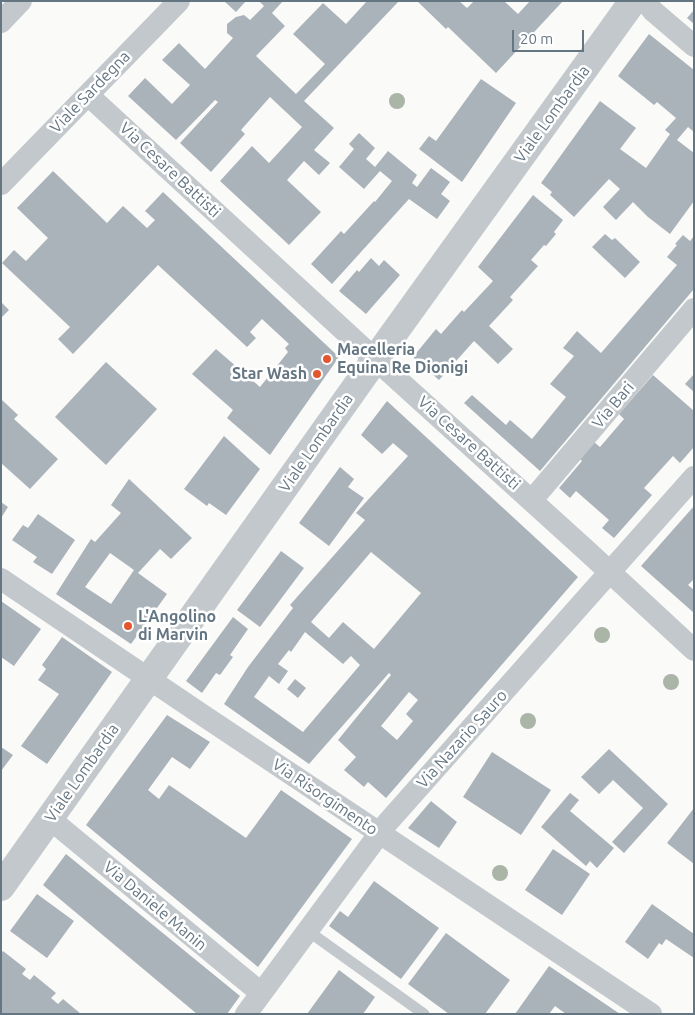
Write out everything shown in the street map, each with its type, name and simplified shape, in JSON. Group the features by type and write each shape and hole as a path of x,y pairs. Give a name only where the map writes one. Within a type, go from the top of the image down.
{"street":[{"path":"1,22 21,1"},
{"name":"Viale Sardegna","path":"1,184 179,1"},
{"name":"Viale Lombardia","path":"1,886 633,1"},
{"path":"645,1 653,11 694,46"},
{"name":"Via Cesare Battisti","path":"88,94 694,650"},
{"name":"Via Bari","path":"532,500 694,309"},
{"name":"Via Nazario Sauro","path":"246,1014 379,833 694,477"},
{"name":"Via Risorgimento","path":"1,579 651,1014"},
{"name":"Via Daniele Manin","path":"50,819 261,993"}],"lane":[{"path":"308,931 424,1014"}],"building":[{"path":"224,1 246,1 236,12"},
{"path":"259,1 283,1 272,13 285,26 256,56 296,94 325,64 293,34 323,3 346,24 367,1 399,1 304,101 334,128 314,150 330,163 319,175 304,161 287,180 321,212 289,245 220,181 252,146 269,163 302,127 270,97 241,130 245,134 211,172 180,143 218,102 215,100 176,140 128,96 145,78 172,104 190,85 162,60 179,43 205,69 233,38 227,33 227,24 236,17 244,15 250,20 264,6"},
{"path":"417,1 459,1 467,8 474,1 504,1 518,14 530,1 563,1 496,73 448,27 446,29"},
{"path":"694,10 694,24 687,18"},
{"path":"649,34 694,70 694,132 688,127 677,140 694,153 694,201 670,234 648,217 633,202 616,220 603,207 620,189 609,179 574,217 550,195 552,192 541,183 600,101 636,128 620,149 646,168 670,134 665,130 676,118 657,102 654,105 618,76"},
{"path":"481,79 516,103 462,182 419,149 429,136 436,141"},
{"path":"359,133 375,148 366,159 375,167 388,151 417,175 412,183 417,187 431,168 450,182 441,194 450,201 437,219 409,199 332,284 311,264 341,231 344,234 392,181 380,171 364,189 339,167 354,149 349,144"},
{"path":"53,171 107,223 123,206 147,228 155,220 145,211 163,192 339,357 270,455 227,418 233,410 192,374 216,349 260,387 288,352 285,348 289,344 262,319 250,332 256,338 247,347 158,265 73,354 58,339 70,327 2,263 14,250 26,261 48,238 17,208"},
{"path":"533,195 563,220 554,232 556,234 531,260 538,266 510,297 513,300 489,326 513,349 498,364 474,341 439,380 413,357 436,329 441,334 462,310 464,312 493,281 478,267"},
{"path":"605,234 612,240 615,238 640,262 625,278 592,247"},
{"path":"683,235 690,241 694,236 694,289 540,471 464,403 472,395 506,425 510,420 532,439 566,397 550,384 574,356 563,348 577,331 601,353 677,265 667,257"},
{"path":"371,258 379,266 384,260 400,275 366,314 339,291 357,270 359,272"},
{"path":"1,302 9,310 1,318"},
{"path":"106,362 157,409 106,465 55,417"},
{"path":"694,374 694,392 685,384"},
{"path":"653,375 694,411 694,447 680,463 673,456 644,488 652,495 614,538 602,528 609,520 576,491 570,498 559,488 582,461 579,458 594,442 600,447 624,419 619,414"},
{"path":"1,399 18,415 14,419 58,459 30,489 1,463"},
{"path":"387,401 578,577 386,798 368,782 364,787 344,770 356,757 338,740 391,675 389,673 309,764 224,704 248,667 293,608 290,605 365,520 356,513 408,456 393,443 382,454 361,435","holes":["371,552 421,593 374,649 343,622 329,638 311,622","305,632 343,664 351,656 360,665 303,732 254,697 269,676 279,684 288,671 278,664 289,650 291,652","409,692 418,700 406,714 413,721 397,740 381,726"]},
{"path":"224,436 260,469 226,515 209,503 207,506 184,489"},
{"path":"340,467 354,479 348,487 364,498 329,546 299,523"},
{"path":"129,479 192,538 171,559 160,549 138,573 167,594 131,644 56,594 91,539 95,542 121,513 111,505","holes":["110,553 134,570 111,604 85,587"]},
{"path":"1,502 8,507 1,518"},
{"path":"694,506 694,579 688,585 694,590 694,613 641,566"},
{"path":"38,514 75,540 52,574 33,562 37,557 12,540 23,525 28,528"},
{"path":"281,551 304,568 260,627 237,610"},
{"path":"1,601 41,629 14,666 1,657"},
{"path":"233,617 248,629 230,655 233,657 220,675 216,673 202,693 186,681"},
{"path":"62,637 112,672 47,764 21,746 59,694 38,680 46,669 42,665"},
{"path":"295,679 306,688 298,698 287,689"},
{"path":"167,715 210,742 190,769 172,757 148,790 159,799 169,785 246,838 281,790 352,839 258,967 86,825"},
{"path":"1,747 13,755 1,771"},
{"path":"609,749 668,804 624,853 612,842 643,808 613,780 599,794 581,777"},
{"path":"492,752 551,790 521,835 463,797"},
{"path":"570,793 579,800 570,811 614,848 597,868 590,861 586,866 541,827"},
{"path":"431,801 457,822 439,848 408,828"},
{"path":"694,808 694,864 667,843"},
{"path":"553,849 590,874 562,915 525,890"},
{"path":"66,854 240,996 227,1014 197,1014 43,885"},
{"path":"374,881 439,928 401,979 329,926 340,911 348,917"},
{"path":"37,894 74,921 47,958 10,931"},
{"path":"652,904 694,934 694,958 666,939 662,945 659,943 648,959 625,942"},
{"path":"446,933 510,980 485,1014 449,1014 408,984"},
{"path":"3,951 26,969 22,974 30,980 34,975 56,993 51,998 58,1004 63,999 81,1014 3,1014 1,1012 1,953"},
{"path":"549,966 620,1014 566,1014 555,1006 549,1014 515,1014"},
{"path":"339,970 375,997 363,1014 307,1014"}],"place":[{"name":"Macelleria Equina Re Dionigi","path":"327,359"},
{"name":"Star Wash","path":"317,374"},
{"name":"L'Angolino di Marvin","path":"128,626"}]}
